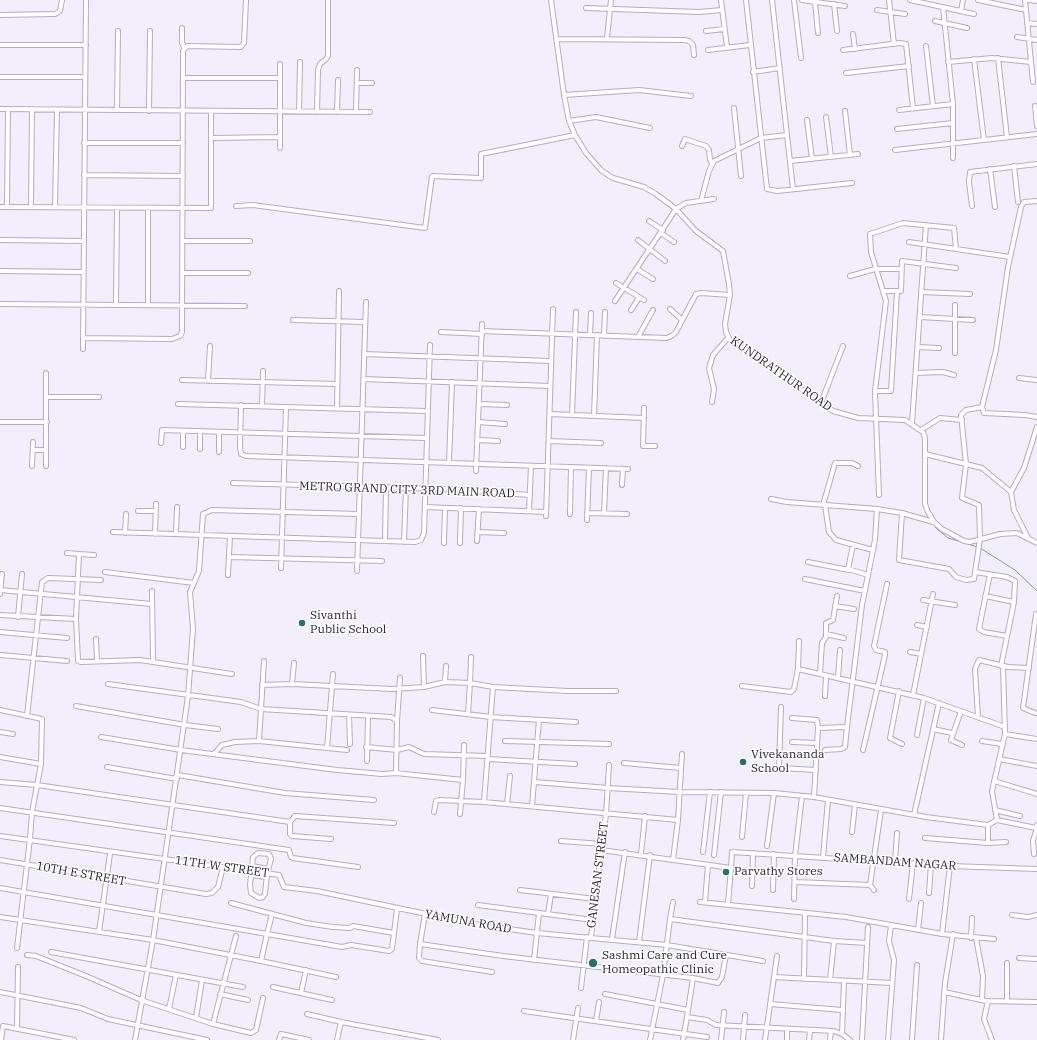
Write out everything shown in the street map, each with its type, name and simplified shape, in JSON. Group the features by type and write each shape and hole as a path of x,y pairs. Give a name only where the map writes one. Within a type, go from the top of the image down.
{"street":[{"path":"0,15 56,14 60,11 62,0"},
{"path":"83,350 86,0"},
{"path":"184,48 241,47 244,43 246,0"},
{"path":"317,112 318,70 320,64 328,57 328,0"},
{"name":"KUNDRATHUR ROAD","path":"551,0 558,39 564,95 569,121 575,135 586,153 602,171 613,178 644,187 676,209 696,231 723,251 730,295 725,324 728,338 840,414 858,418 893,418 912,423 921,430"},
{"path":"606,38 611,0"},
{"path":"721,0 727,48"},
{"path":"746,0 767,189 774,192 852,183"},
{"path":"772,0 793,189"},
{"path":"794,0 801,58"},
{"path":"802,0 845,6"},
{"path":"889,0 894,44"},
{"path":"910,0 974,14"},
{"path":"940,0 953,104 953,158"},
{"path":"961,11 963,0"},
{"path":"978,0 1026,10"},
{"path":"1033,82 1026,0 1037,1"},
{"path":"815,2 818,32"},
{"path":"834,4 837,31"},
{"path":"586,8 699,12 722,10"},
{"path":"877,10 905,14"},
{"path":"935,21 967,28"},
{"path":"1027,22 1037,24"},
{"path":"83,338 176,338 182,332 182,111 184,48 182,43 182,28"},
{"path":"706,31 724,29"},
{"path":"117,110 118,31"},
{"path":"149,111 150,31"},
{"path":"853,34 855,49"},
{"path":"1017,37 1037,40"},
{"path":"558,39 606,38 684,40 690,41 693,45 694,55"},
{"path":"843,50 906,44 913,108"},
{"path":"0,45 86,45"},
{"path":"708,50 750,45"},
{"path":"926,46 933,106"},
{"path":"948,62 998,58 1031,62"},
{"path":"998,58 1007,137"},
{"path":"974,59 984,140"},
{"path":"299,112 300,62"},
{"path":"280,64 280,148"},
{"path":"846,73 909,66"},
{"path":"753,72 780,68"},
{"path":"356,112 357,70"},
{"path":"0,77 85,77"},
{"path":"183,78 280,78"},
{"path":"337,112 338,80"},
{"path":"357,83 372,83"},
{"path":"564,95 640,90 691,96"},
{"path":"899,110 953,104"},
{"path":"1035,106 1037,126"},
{"path":"734,108 741,176"},
{"path":"0,109 370,112"},
{"path":"7,207 8,109"},
{"path":"31,207 32,109"},
{"path":"55,207 57,110"},
{"path":"0,207 210,208 211,111"},
{"path":"845,111 850,155"},
{"path":"569,121 596,117 650,128"},
{"path":"826,117 831,157"},
{"path":"807,120 812,159"},
{"path":"897,129 953,123"},
{"path":"895,150 1037,134"},
{"path":"236,206 253,205 425,228 432,176 481,178 481,154 575,135"},
{"path":"712,163 761,138 787,135"},
{"path":"211,138 280,137"},
{"path":"682,146 685,139 706,146 709,150 710,160 712,163 701,201"},
{"path":"84,143 182,144"},
{"path":"790,161 858,154"},
{"path":"972,206 969,174 972,171 1037,164"},
{"path":"1014,166 1018,202"},
{"path":"990,169 995,207"},
{"path":"84,175 183,176"},
{"path":"615,301 676,209 686,203 714,200"},
{"path":"1037,201 1023,204 1010,257 996,350 982,407 984,413 1025,414 1037,417"},
{"path":"116,305 117,208"},
{"path":"148,208 148,305"},
{"path":"649,221 674,242"},
{"path":"878,495 877,418 875,392 886,301 871,252 870,234 903,223 954,228 956,248"},
{"path":"912,423 926,226"},
{"path":"0,240 84,241"},
{"path":"638,240 665,261"},
{"path":"183,241 250,241"},
{"path":"909,242 1010,257"},
{"path":"883,291 901,291 902,261 956,268"},
{"path":"637,269 653,280"},
{"path":"850,276 876,269 901,269"},
{"path":"0,271 83,272"},
{"path":"183,273 248,273"},
{"path":"616,284 644,300"},
{"path":"337,408 339,291"},
{"path":"875,392 890,391 897,291"},
{"path":"921,292 970,294"},
{"path":"441,332 671,337 676,332 698,293 730,295"},
{"path":"631,310 639,298"},
{"path":"357,571 366,302"},
{"path":"0,304 245,306"},
{"path":"955,305 955,353"},
{"path":"425,507 530,511 546,514 553,308"},
{"path":"670,309 682,320"},
{"path":"638,337 653,310"},
{"path":"572,415 576,312"},
{"path":"604,336 605,312"},
{"path":"590,313 590,335"},
{"path":"920,317 973,320"},
{"path":"293,320 365,322"},
{"path":"476,471 482,324"},
{"path":"594,416 597,335"},
{"path":"712,402 714,389 709,368 714,355 728,338"},
{"path":"114,532 418,542 423,538 425,507 425,462 430,345"},
{"path":"208,381 210,346"},
{"path":"822,403 843,346"},
{"path":"918,347 939,348"},
{"path":"364,354 551,361"},
{"path":"262,406 263,371"},
{"path":"916,373 943,372 954,374"},
{"path":"46,373 46,466"},
{"path":"1019,378 1037,380"},
{"path":"363,379 550,386"},
{"path":"182,380 337,384"},
{"path":"449,463 452,382"},
{"path":"46,397 99,397"},
{"path":"178,404 427,411"},
{"path":"479,404 507,405"},
{"path":"241,405 240,451 244,455 625,469 622,485"},
{"path":"281,568 286,407"},
{"path":"902,513 899,560 949,569 956,577 966,580 974,579 979,541 979,505 962,498 966,464 962,415 966,410 982,407"},
{"path":"644,408 642,446 655,446"},
{"path":"550,414 644,418"},
{"path":"934,522 925,504 926,438 921,430 940,418 962,420"},
{"path":"0,422 47,422"},
{"path":"478,422 506,424"},
{"path":"1028,539 1014,510 1011,492 1024,468 1037,427"},
{"path":"161,443 162,430 426,438"},
{"path":"183,431 183,447"},
{"path":"200,431 200,450"},
{"path":"218,452 219,432"},
{"path":"478,440 498,441"},
{"path":"549,441 602,443"},
{"path":"32,466 33,442"},
{"path":"33,450 46,450"},
{"path":"925,454 982,468 1011,492"},
{"path":"858,466 852,464 835,463 824,505 829,532 836,540 873,550"},
{"path":"530,511 531,466"},
{"path":"570,514 571,467"},
{"path":"587,520 589,468"},
{"path":"604,513 606,468"},
{"name":"METRO GRAND CITY 3RD MAIN ROAD","path":"233,483 425,488 530,495"},
{"path":"385,541 386,488"},
{"path":"404,542 406,488"},
{"path":"771,499 878,509 902,513 934,522 964,541 979,541 1017,533 1037,543"},
{"path":"155,534 156,504"},
{"path":"176,534 177,507"},
{"path":"444,543 445,508"},
{"path":"460,543 461,508"},
{"path":"477,541 479,509"},
{"path":"825,750 841,749 845,747 852,681 878,509"},
{"path":"138,511 155,511"},
{"path":"134,1040 154,940 185,725 193,629 190,592 200,571 202,516 207,511 359,514"},
{"path":"587,512 627,514"},
{"path":"125,533 126,514"},
{"path":"478,532 504,533"},
{"path":"228,575 230,536"},
{"path":"849,570 848,566 853,545"},
{"path":"67,553 94,555"},
{"path":"79,554 76,619 78,661 128,660 153,662 232,674"},
{"path":"229,557 382,561"},
{"path":"808,562 868,575"},
{"path":"105,572 194,583"},
{"path":"975,572 1014,579 1016,588 1002,666 1005,734 992,791 997,820"},
{"path":"0,594 2,574"},
{"path":"18,617 22,574"},
{"path":"990,574 978,629 984,632 1007,636"},
{"path":"27,716 40,595 44,579 101,580"},
{"path":"805,579 865,591"},
{"path":"887,584 874,646 876,650 890,653"},
{"path":"0,590 40,595 152,604"},
{"path":"152,591 153,662"},
{"path":"913,695 933,594"},
{"path":"820,674 822,643 826,634 826,623 833,620 837,596"},
{"path":"986,596 1014,602"},
{"path":"923,600 955,605"},
{"path":"835,606 854,609"},
{"path":"1035,713 1023,708 1036,627 1036,614"},
{"path":"0,615 76,619"},
{"path":"917,625 927,627"},
{"path":"0,632 68,638"},
{"path":"826,634 844,638"},
{"path":"96,638 97,661"},
{"path":"742,686 791,692 794,689 798,669 799,641"},
{"path":"838,678 840,650"},
{"path":"863,750 879,686 885,652"},
{"path":"910,652 921,654"},
{"path":"0,655 67,661"},
{"path":"423,656 424,687"},
{"path":"468,714 471,658"},
{"path":"978,718 975,669 979,660 1002,666 1029,668"},
{"path":"259,741 264,661"},
{"path":"292,684 294,663"},
{"path":"445,682 446,666"},
{"path":"798,669 879,686 924,698 1005,727"},
{"path":"327,748 333,674"},
{"path":"825,696 826,676"},
{"path":"396,772 400,678"},
{"path":"262,685 292,684 400,689 424,687 445,682 470,683 494,687 568,691 616,691"},
{"path":"108,684 241,702 260,709 349,716 391,717 397,721"},
{"path":"484,802 494,687"},
{"path":"899,691 890,738 902,744"},
{"path":"917,735 924,698"},
{"path":"914,815 939,703"},
{"path":"76,706 185,725 218,729"},
{"path":"781,707 779,768 816,770"},
{"path":"0,710 42,719 41,764 32,812 17,948"},
{"path":"432,710 491,717 576,722"},
{"path":"961,711 952,733 952,742 962,745"},
{"path":"349,716 350,744"},
{"path":"367,762 366,747 368,716"},
{"path":"792,718 817,720 818,728 814,798"},
{"path":"532,806 539,720"},
{"path":"818,728 848,727"},
{"path":"933,729 952,733"},
{"path":"0,732 13,734"},
{"path":"1005,734 1037,739"},
{"path":"101,737 181,750 338,770 382,774 396,772 462,780"},
{"path":"214,754 219,747 225,743 259,741 347,750"},
{"path":"505,741 609,744"},
{"path":"982,741 1002,744"},
{"path":"792,742 817,743"},
{"path":"460,814 464,745"},
{"path":"366,747 397,750 409,747 424,754 464,755 575,764"},
{"path":"673,860 678,820 682,754"},
{"path":"0,757 41,764"},
{"path":"999,759 1037,766"},
{"path":"624,763 681,768"},
{"name":"GANESAN STREET","path":"581,988 584,964 593,920 606,814 609,765"},
{"path":"107,767 284,792 374,800"},
{"path":"507,804 510,776"},
{"path":"994,781 1037,794"},
{"path":"0,782 37,785 290,822"},
{"path":"535,782 680,792 774,793 988,825 997,820 1037,827 1033,841 1034,854"},
{"path":"703,852 710,792"},
{"path":"714,855 721,792"},
{"path":"742,837 746,793"},
{"path":"767,846 774,793"},
{"path":"794,899 795,856 802,796"},
{"path":"434,812 436,801 461,800 678,820"},
{"path":"823,857 828,800"},
{"path":"852,832 855,805"},
{"path":"0,808 169,831 289,850 291,857 293,858 358,866"},
{"path":"874,890 870,885 872,860 882,810"},
{"path":"995,810 1020,816"},
{"path":"331,839 292,836 290,834 290,822 294,816 394,823"},
{"path":"641,854 645,816"},
{"path":"988,825 988,843"},
{"path":"895,862 897,833"},
{"name":"11TH W STREET","path":"0,836 223,867 252,873 279,875"},
{"path":"925,838 988,843 1006,842"},
{"path":"561,841 602,844"},
{"path":"601,850 650,855 673,860 731,868 728,904"},
{"path":"612,939 625,852"},
{"name":"SAMBANDAM NAGAR","path":"731,868 732,852 950,866 1037,869"},
{"path":"752,886 753,853"},
{"path":"99,932 110,854"},
{"path":"255,854 269,854 271,859 268,869 265,894 263,897 259,898 251,893 252,866 255,854"},
{"path":"772,890 774,854"},
{"path":"638,942 650,855"},
{"name":"10TH E STREET","path":"0,860 161,888 212,893 218,888 223,867"},
{"path":"909,899 913,863"},
{"path":"929,893 931,864"},
{"path":"708,865 702,902 846,917 942,934 954,934 971,938 994,939"},
{"path":"252,866 268,869"},
{"path":"942,934 950,866"},
{"name":"YAMUNA ROAD","path":"279,875 284,887 317,892 474,924 537,933 667,945 763,961"},
{"path":"795,882 870,885"},
{"path":"0,888 342,947 351,945 389,951 392,949 397,909"},
{"path":"520,890 595,899"},
{"path":"548,914 551,894"},
{"path":"650,1040 663,975 673,902"},
{"path":"231,903 306,923 333,927 350,928 353,926 394,933"},
{"path":"918,930 921,903"},
{"path":"478,906 593,920"},
{"path":"534,960 539,913"},
{"path":"804,979 805,913"},
{"path":"261,961 272,914"},
{"path":"425,914 420,944 420,958 422,961 492,972"},
{"path":"1012,915 1028,917 1037,915"},
{"path":"0,917 154,940 336,977"},
{"path":"971,938 972,918"},
{"path":"670,919 834,941 867,943"},
{"path":"888,1040 894,960 889,941 891,925"},
{"path":"862,1040 868,927"},
{"path":"941,1040 944,992 954,934"},
{"path":"213,1024 236,936"},
{"path":"976,938 985,1000 984,1019 992,1040"},
{"path":"830,980 834,941"},
{"path":"420,944 534,960 584,964 693,978 719,983 726,955"},
{"path":"51,952 243,987"},
{"path":"27,955 36,956 141,1000 213,1024 254,1032 263,998"},
{"path":"765,1040 777,956"},
{"path":"1019,958 1037,959"},
{"path":"1008,963 1008,1001"},
{"path":"912,1040 917,965"},
{"path":"17,1029 18,967"},
{"path":"301,993 306,970"},
{"path":"169,1009 176,975"},
{"path":"774,977 892,983"},
{"path":"683,1040 693,978"},
{"path":"196,1018 202,980"},
{"path":"842,1034 844,981"},
{"path":"273,987 332,1000"},
{"path":"0,992 81,1008 108,1019 207,1040"},
{"path":"944,992 985,1000 1037,1002"},
{"path":"220,994 248,1000"},
{"path":"605,994 688,1010"},
{"path":"596,1022 599,1002"},
{"path":"770,1004 842,1010"},
{"path":"573,1040 578,1008"},
{"path":"524,1011 707,1037"},
{"path":"721,1040 724,1012"},
{"path":"307,1014 341,1022 438,1040"},
{"path":"743,1040 745,1015"},
{"path":"687,1018 706,1020 712,1025 723,1026 831,1031 842,1034 850,1040"},
{"path":"337,1040 341,1022"},
{"path":"1,1040 3,1026 74,1040"},
{"path":"787,1040 788,1030"},
{"path":"809,1040 810,1031"},
{"path":"830,1040 831,1031"},
{"path":"279,1040 281,1034 309,1040"}],"waterway":[{"path":"935,527 948,538 962,542"},
{"path":"965,543 977,547"},
{"path":"980,548 1015,570 1037,591"}],"place":[{"name":"Sivanthi Public School","path":"302,623"},
{"name":"Vivekananda School","path":"743,762"},
{"name":"Parvathy Stores","path":"726,872"},
{"name":"Sashmi Care and Cure Homeopathic Clinic","path":"593,963"}]}
